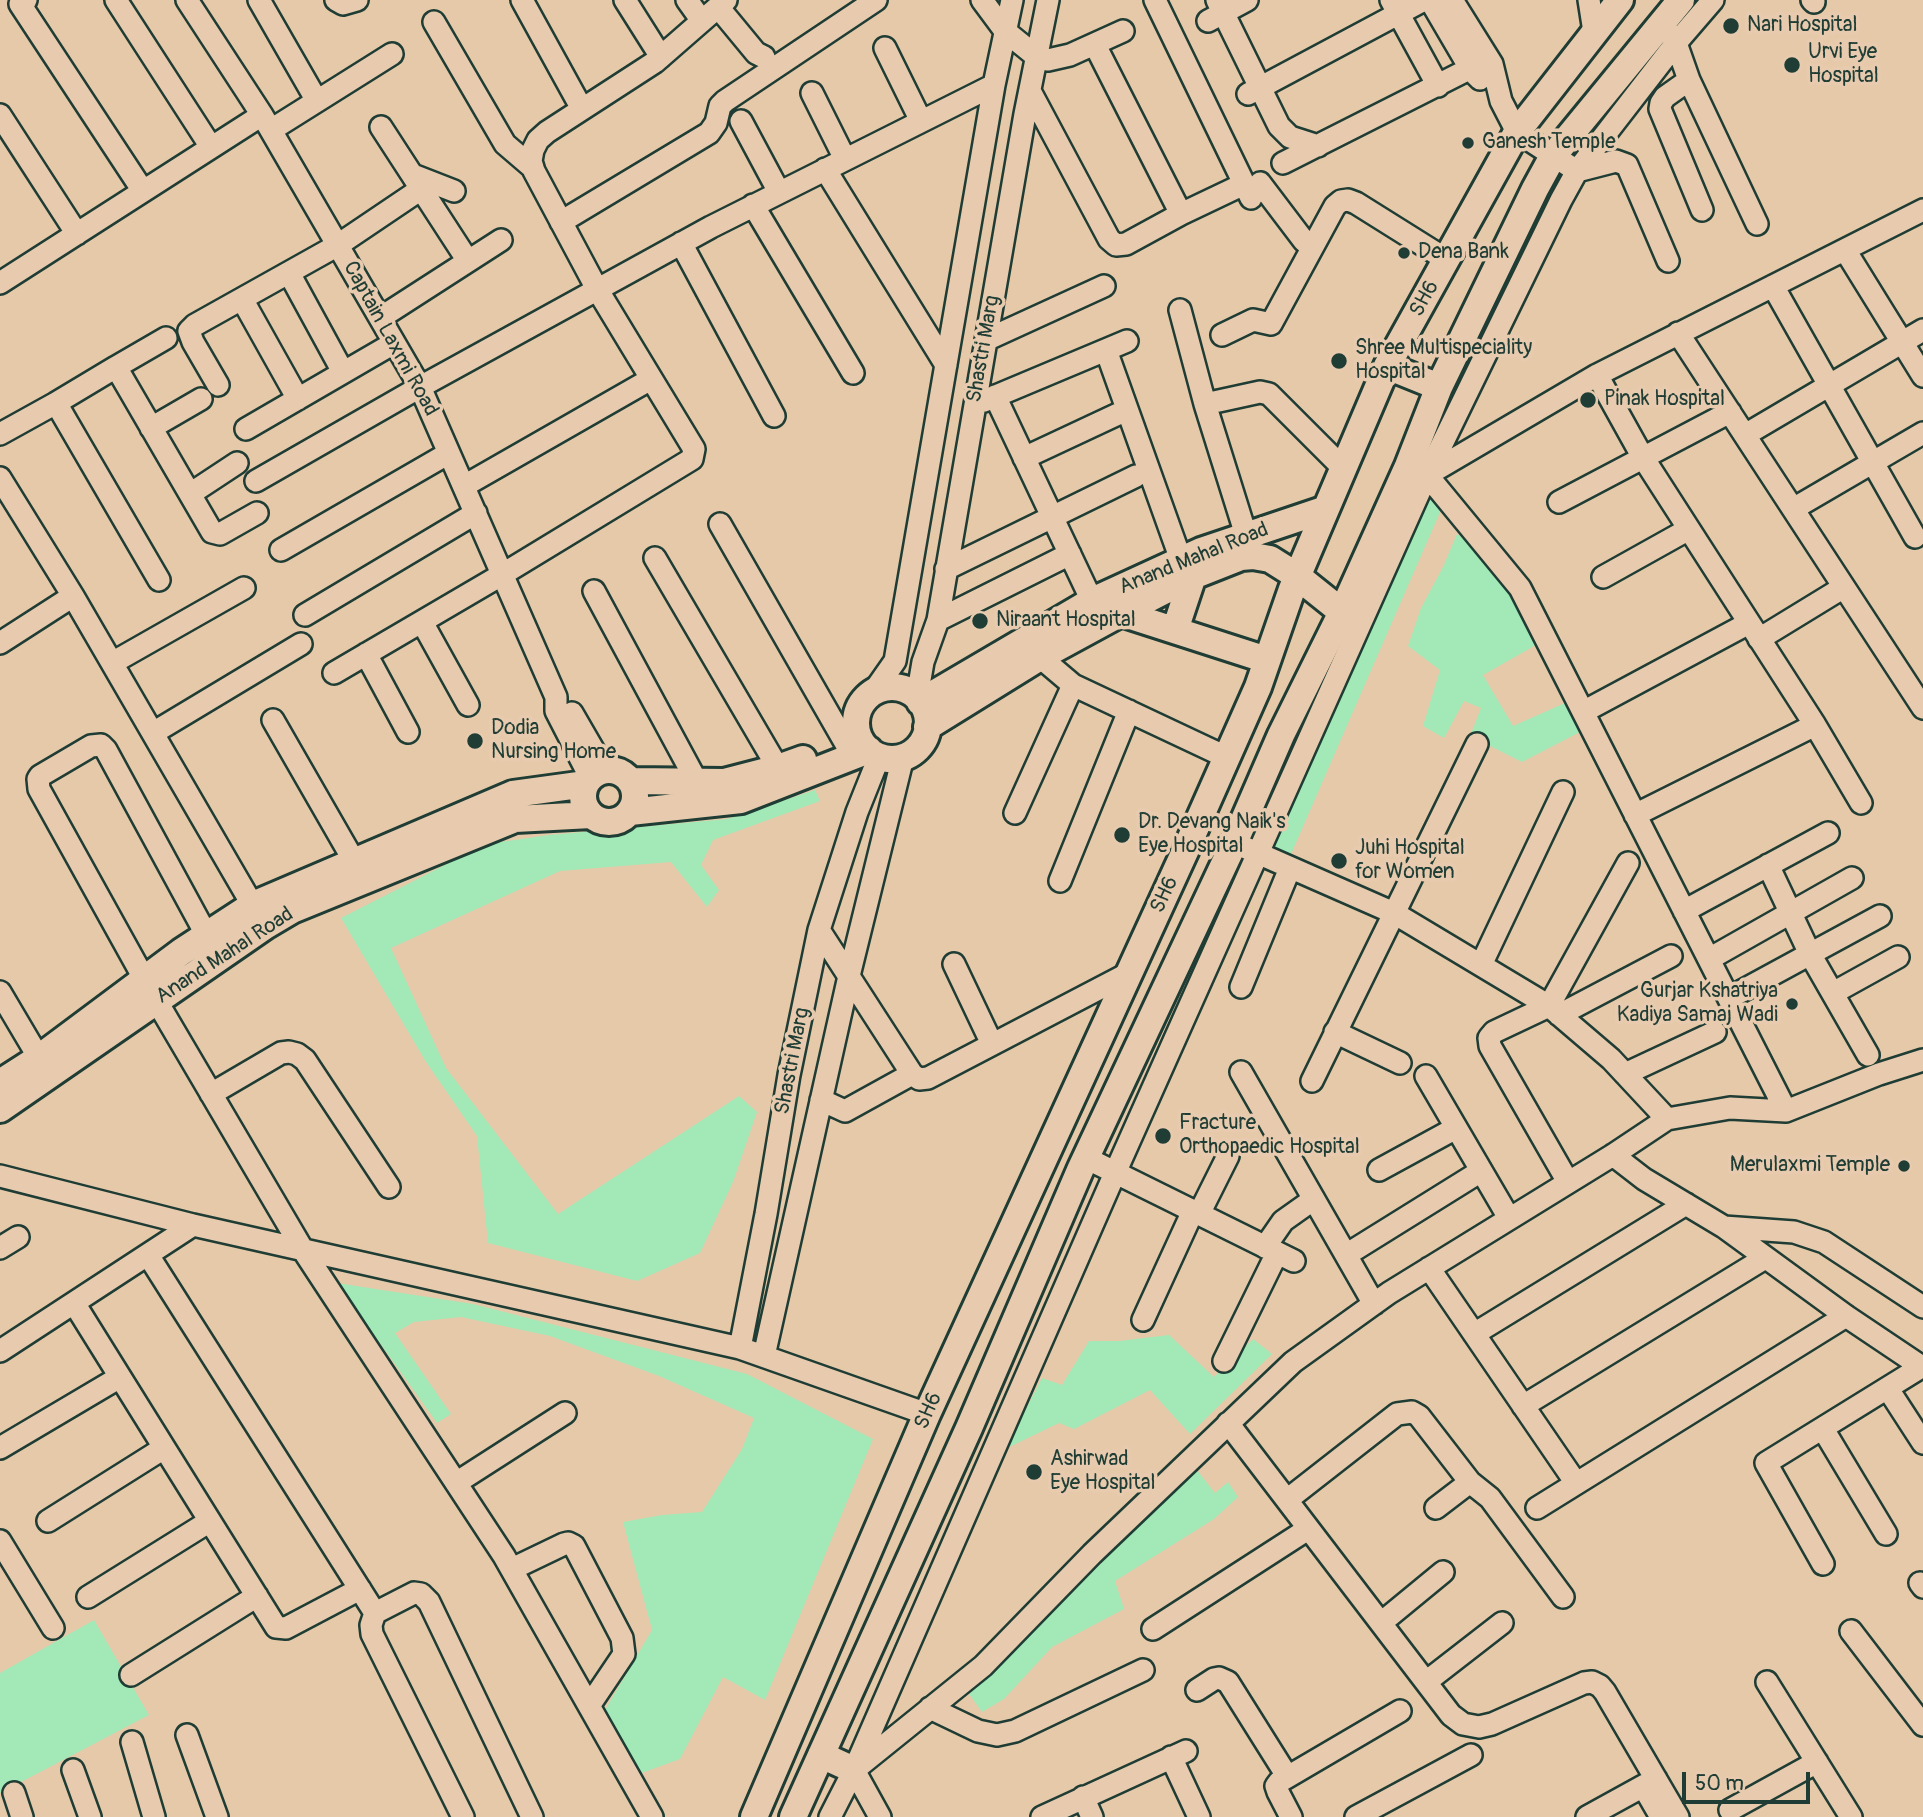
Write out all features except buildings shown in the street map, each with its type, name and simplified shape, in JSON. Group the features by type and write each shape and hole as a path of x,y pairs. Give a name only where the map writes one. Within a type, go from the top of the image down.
{"main road":[{"name":"SH6","path":"1414,377 1447,260 1535,144 1594,32 1620,0"},
{"path":"793,1817 969,1429 1086,1158 1234,843 1281,735 1351,620 1418,471 1414,377 1535,144 1641,0"},
{"name":"SH6","path":"754,1817 927,1414 1226,757 1267,660 1297,576 1343,468 1414,377 1518,225 1535,144 1669,22 1681,0"},
{"name":"Anand Mahal Road","path":"921,709 1092,601 1247,546 1325,509"},
{"name":"Anand Mahal Road","path":"1247,546 1297,576 1351,620"},
{"path":"1175,630 1187,568"},
{"name":"Anand Mahal Road","path":"921,709 1040,657 1121,613 1187,568"},
{"path":"1121,613 1267,660"},
{"path":"630,781 635,797 630,813 623,819 606,822 591,815 583,799 594,777 616,771 630,781 724,782 871,749 914,751 922,742 921,709 908,691 897,687 874,691 866,698 856,718 871,749"},
{"path":"630,813 741,800 871,749"},
{"name":"Anand Mahal Road","path":"0,1083 150,990 259,916 354,861 513,793 594,777"},
{"name":"Anand Mahal Road","path":"0,1109 150,990 207,936 259,916 292,910 515,819 591,815"},
{"path":"821,1755 854,1770"}],"street":[{"path":"26,0 20,4 143,191"},
{"path":"116,0 211,147"},
{"name":"Captain Laxmi Road","path":"187,0 266,122 420,387 556,697 556,711 594,777"},
{"path":"259,0 317,101"},
{"path":"337,0 344,4 357,0"},
{"path":"522,0 582,109"},
{"path":"625,0 661,57"},
{"path":"687,0 702,22"},
{"path":"982,0 1005,31 1037,57 1048,60 1070,55 1123,32"},
{"name":"Shastri Marg","path":"874,691 895,661 994,85 1012,0"},
{"name":"Shastri Marg","path":"921,709 923,662 937,620 1048,0"},
{"path":"1155,0 1252,188 1304,241 1313,246"},
{"path":"1247,0 1216,11 1254,90 1290,137 1318,146"},
{"path":"1254,90 1395,7 1424,0"},
{"path":"1430,0 1480,64"},
{"path":"1452,0 1480,64 1501,101 1535,144 1577,171 1616,162 1627,165 1668,261"},
{"path":"1589,0 1594,32"},
{"path":"1418,471 1577,171 1669,22 1713,0"},
{"path":"533,168 533,149 538,140 661,57 722,4 756,53 764,57"},
{"path":"561,222 709,133 716,124 720,106 725,101 862,4"},
{"path":"1395,7 1438,86"},
{"path":"1669,22 1689,80 1756,224"},
{"path":"334,673 692,459 694,450 597,289 533,168 505,144 434,23"},
{"path":"1095,44 1181,214"},
{"path":"885,48 921,121"},
{"path":"0,284 211,147 317,101 392,54"},
{"path":"1283,163 1480,64"},
{"path":"1689,80 1665,97 1660,109 1702,210"},
{"path":"256,481 681,243 994,85"},
{"path":"1030,92 1109,239 1116,245 1126,244 1181,214 1252,188"},
{"path":"812,93 845,159"},
{"path":"0,115 77,234"},
{"path":"741,121 779,192"},
{"path":"381,127 468,261"},
{"path":"825,169 946,365"},
{"path":"218,385 193,342 190,331 195,325 338,245 417,182"},
{"path":"417,182 454,191"},
{"path":"1222,335 1253,320 1271,324 1335,205 1348,200 1447,260"},
{"path":"753,205 853,373"},
{"path":"1418,471 1678,333 1923,210"},
{"path":"380,318 501,240"},
{"path":"681,243 774,416"},
{"path":"1845,250 1923,376"},
{"path":"289,273 343,373"},
{"path":"986,340 1104,286"},
{"path":"1773,286 1915,537"},
{"path":"242,299 298,399"},
{"path":"1180,310 1247,546"},
{"path":"1745,435 1923,330"},
{"path":"1678,333 1921,700"},
{"path":"0,434 166,338"},
{"path":"246,429 394,343"},
{"path":"975,404 1118,350 1187,568"},
{"path":"116,368 212,532 216,534 257,513"},
{"path":"1597,375 1642,456 1815,725 1861,803"},
{"path":"464,486 651,379"},
{"path":"1205,404 1260,392 1269,394 1343,468"},
{"path":"995,396 1092,601"},
{"path":"151,428 201,399"},
{"path":"56,403 159,580"},
{"path":"1559,502 1730,412"},
{"path":"1024,458 1118,414"},
{"path":"1793,509 1923,433"},
{"path":"281,550 449,453"},
{"path":"190,494 237,464"},
{"path":"1418,471 1520,588 1786,1111"},
{"path":"946,569 1136,476"},
{"path":"3,490 73,596 259,916"},
{"path":"305,615 476,513"},
{"path":"720,524 871,749"},
{"path":"1603,577 1689,529"},
{"path":"937,620 1070,554"},
{"path":"655,558 778,768"},
{"path":"112,663 244,587"},
{"path":"1583,712 1844,587"},
{"path":"594,592 697,782"},
{"path":"0,643 73,596"},
{"path":"830,1817 854,1770 1115,1173 1259,854 1351,620"},
{"path":"422,622 468,705"},
{"path":"153,733 301,644"},
{"path":"366,654 408,732"},
{"path":"1040,657 1073,685 1226,757"},
{"path":"1015,813 1073,685"},
{"path":"1060,881 1129,711"},
{"path":"273,720 354,861"},
{"path":"1635,815 1815,725"},
{"path":"1311,1081 1478,744"},
{"path":"207,936 106,750 101,746 91,746 40,776 39,789 211,1094 303,1250 512,1569 652,1817"},
{"name":"Shastri Marg","path":"740,1348 789,1075 820,930 858,812 871,749"},
{"name":"Shastri Marg","path":"764,1356 849,976 871,749"},
{"path":"1481,965 1563,792"},
{"path":"1684,911 1828,833"},
{"path":"1234,843 1394,913 1554,1010 1625,1074 1667,1119"},
{"path":"1554,1010 1629,863"},
{"path":"1768,865 1811,954 1868,1055"},
{"path":"1241,987 1290,868"},
{"path":"1709,959 1852,878"},
{"path":"1729,998 1880,916"},
{"path":"820,930 912,1074 919,1079 928,1078 1129,973"},
{"path":"1568,1182 1489,1038 1494,1032 1554,1010 1671,956"},
{"path":"1833,993 1898,957"},
{"path":"954,964 992,1044"},
{"path":"0,992 39,1058"},
{"path":"1335,1032 1400,1063"},
{"path":"1625,1074 1715,1032"},
{"path":"211,1094 281,1054 297,1054 305,1060 390,1187"},
{"path":"854,1770 983,1666 1092,1554 1293,1362 1374,1304 1667,1119 1730,1108 1786,1111 1879,1074 1923,1060"},
{"path":"1241,1072 1374,1304"},
{"path":"821,1100 845,1111 912,1074"},
{"path":"1426,1076 1509,1218"},
{"path":"1379,1170 1456,1128"},
{"path":"1613,1155 1644,1179 1724,1227 1846,1316 1923,1366 1766,1463 1823,1564"},
{"path":"1143,1320 1196,1213 1228,1156"},
{"path":"1086,1158 1279,1254"},
{"path":"1346,1255 1482,1171"},
{"path":"0,1176 193,1226 740,1348 927,1414"},
{"path":"1224,1361 1279,1254 1283,1221 1314,1199"},
{"path":"1474,1334 1686,1204"},
{"path":"146,1214 155,1250 375,1613"},
{"path":"0,1351 193,1226"},
{"path":"1724,1227 1794,1232 1824,1242 1923,1307"},
{"path":"0,1248 18,1237"},
{"path":"1523,1406 1765,1258"},
{"path":"1429,1268 1576,1483"},
{"path":"74,1303 276,1627 281,1629 360,1589"},
{"path":"1537,1508 1846,1316"},
{"path":"0,1448 120,1377"},
{"path":"1888,1389 1923,1444"},
{"path":"1287,1500 1397,1414 1406,1411 1419,1416 1470,1482 1490,1498 1563,1597"},
{"path":"456,1483 565,1413"},
{"path":"1228,1423 1451,1715 1463,1724 1479,1727 1492,1724 1584,1683 1592,1682 1605,1692 1649,1782 1661,1817"},
{"path":"1824,1429 1886,1534"},
{"path":"48,1521 164,1448"},
{"path":"1436,1507 1470,1482"},
{"path":"88,1597 210,1521"},
{"path":"1153,1629 1308,1529"},
{"path":"0,1541 53,1628"},
{"path":"512,1569 564,1544 574,1546 622,1638 624,1654 589,1706"},
{"path":"1381,1623 1443,1572"},
{"path":"463,1817 372,1634 370,1625 375,1613 414,1594 421,1594 429,1602 532,1817"},
{"path":"131,1675 257,1596"},
{"path":"1426,1682 1502,1623"},
{"path":"1851,1630 1923,1725"},
{"path":"930,1708 978,1731 997,1735 1015,1731 1143,1670"},
{"path":"1198,1690 1214,1679 1228,1682 1287,1776"},
{"path":"1768,1682 1852,1817"},
{"path":"1291,1817 1276,1786 1287,1776 1400,1711"},
{"path":"187,1735 217,1817"},
{"path":"132,1742 154,1817"},
{"path":"1042,1817 1178,1754 1199,1817"},
{"path":"1356,1817 1471,1755"},
{"path":"1730,1810 1817,1762"},
{"path":"73,1770 90,1817"},
{"path":"854,1770 880,1817"},
{"path":"1587,1817 1649,1782"},
{"path":"1649,1782 1678,1817"},
{"path":"14,1793 22,1817"},
{"path":"1083,1797 1092,1817"}],"green space":[{"path":"1426,494 1444,503 1288,861 1265,851"},
{"path":"1457,534 1470,543 1510,589 1536,645 1483,675 1513,726 1565,703 1580,732 1522,762 1470,736 1481,708 1464,701 1444,738 1423,726 1440,670 1408,646 1421,608"},
{"path":"815,790 820,801 713,840 701,865 719,890 707,907 671,862 560,871 391,948 446,1068 558,1214 739,1096 757,1112 733,1182 700,1253 637,1281 488,1243 477,1136 426,1062 341,918 486,844 549,835 727,819"},
{"path":"337,1283 473,1304 747,1374 873,1439 765,1700 723,1677 680,1759 639,1774 605,1710 652,1630 623,1522 702,1512 742,1449 754,1418 659,1376 550,1336 461,1317 414,1322 395,1333 451,1414 437,1423"},
{"path":"1169,1335 1214,1377 1253,1339 1272,1354 1190,1434 1150,1390 1074,1429 1059,1423 1005,1449 1042,1378 1062,1385 1089,1341 1119,1341"},
{"path":"1196,1469 1215,1493 1228,1482 1238,1497 1214,1519 1115,1581 1124,1609 1052,1647 1004,1699 982,1712 969,1694"},
{"path":"94,1620 149,1715 0,1793 0,1673"}],"place":[{"name":"Nari Hospital","path":"1731,26"},
{"name":"Urvi Eye Hospital","path":"1792,65"},
{"name":"Ganesh Temple","path":"1468,143"},
{"name":"Dena Bank","path":"1404,253"},
{"name":"Shree Multispeciality Hospital","path":"1339,361"},
{"name":"Pinak Hospital","path":"1588,400"},
{"name":"Niraant Hospital","path":"980,621"},
{"name":"Dodia Nursing Home","path":"475,741"},
{"name":"Dr. Devang Naik's Eye Hospital","path":"1122,835"},
{"name":"Juhi Hospital for Women","path":"1339,861"},
{"name":"Gurjar Kshatriya Kadiya Samaj Wadi","path":"1792,1004"},
{"name":"Fracture Orthopaedic Hospital","path":"1163,1136"},
{"name":"Merulaxmi Temple","path":"1904,1166"},
{"name":"Ashirwad Eye Hospital","path":"1034,1472"}]}
